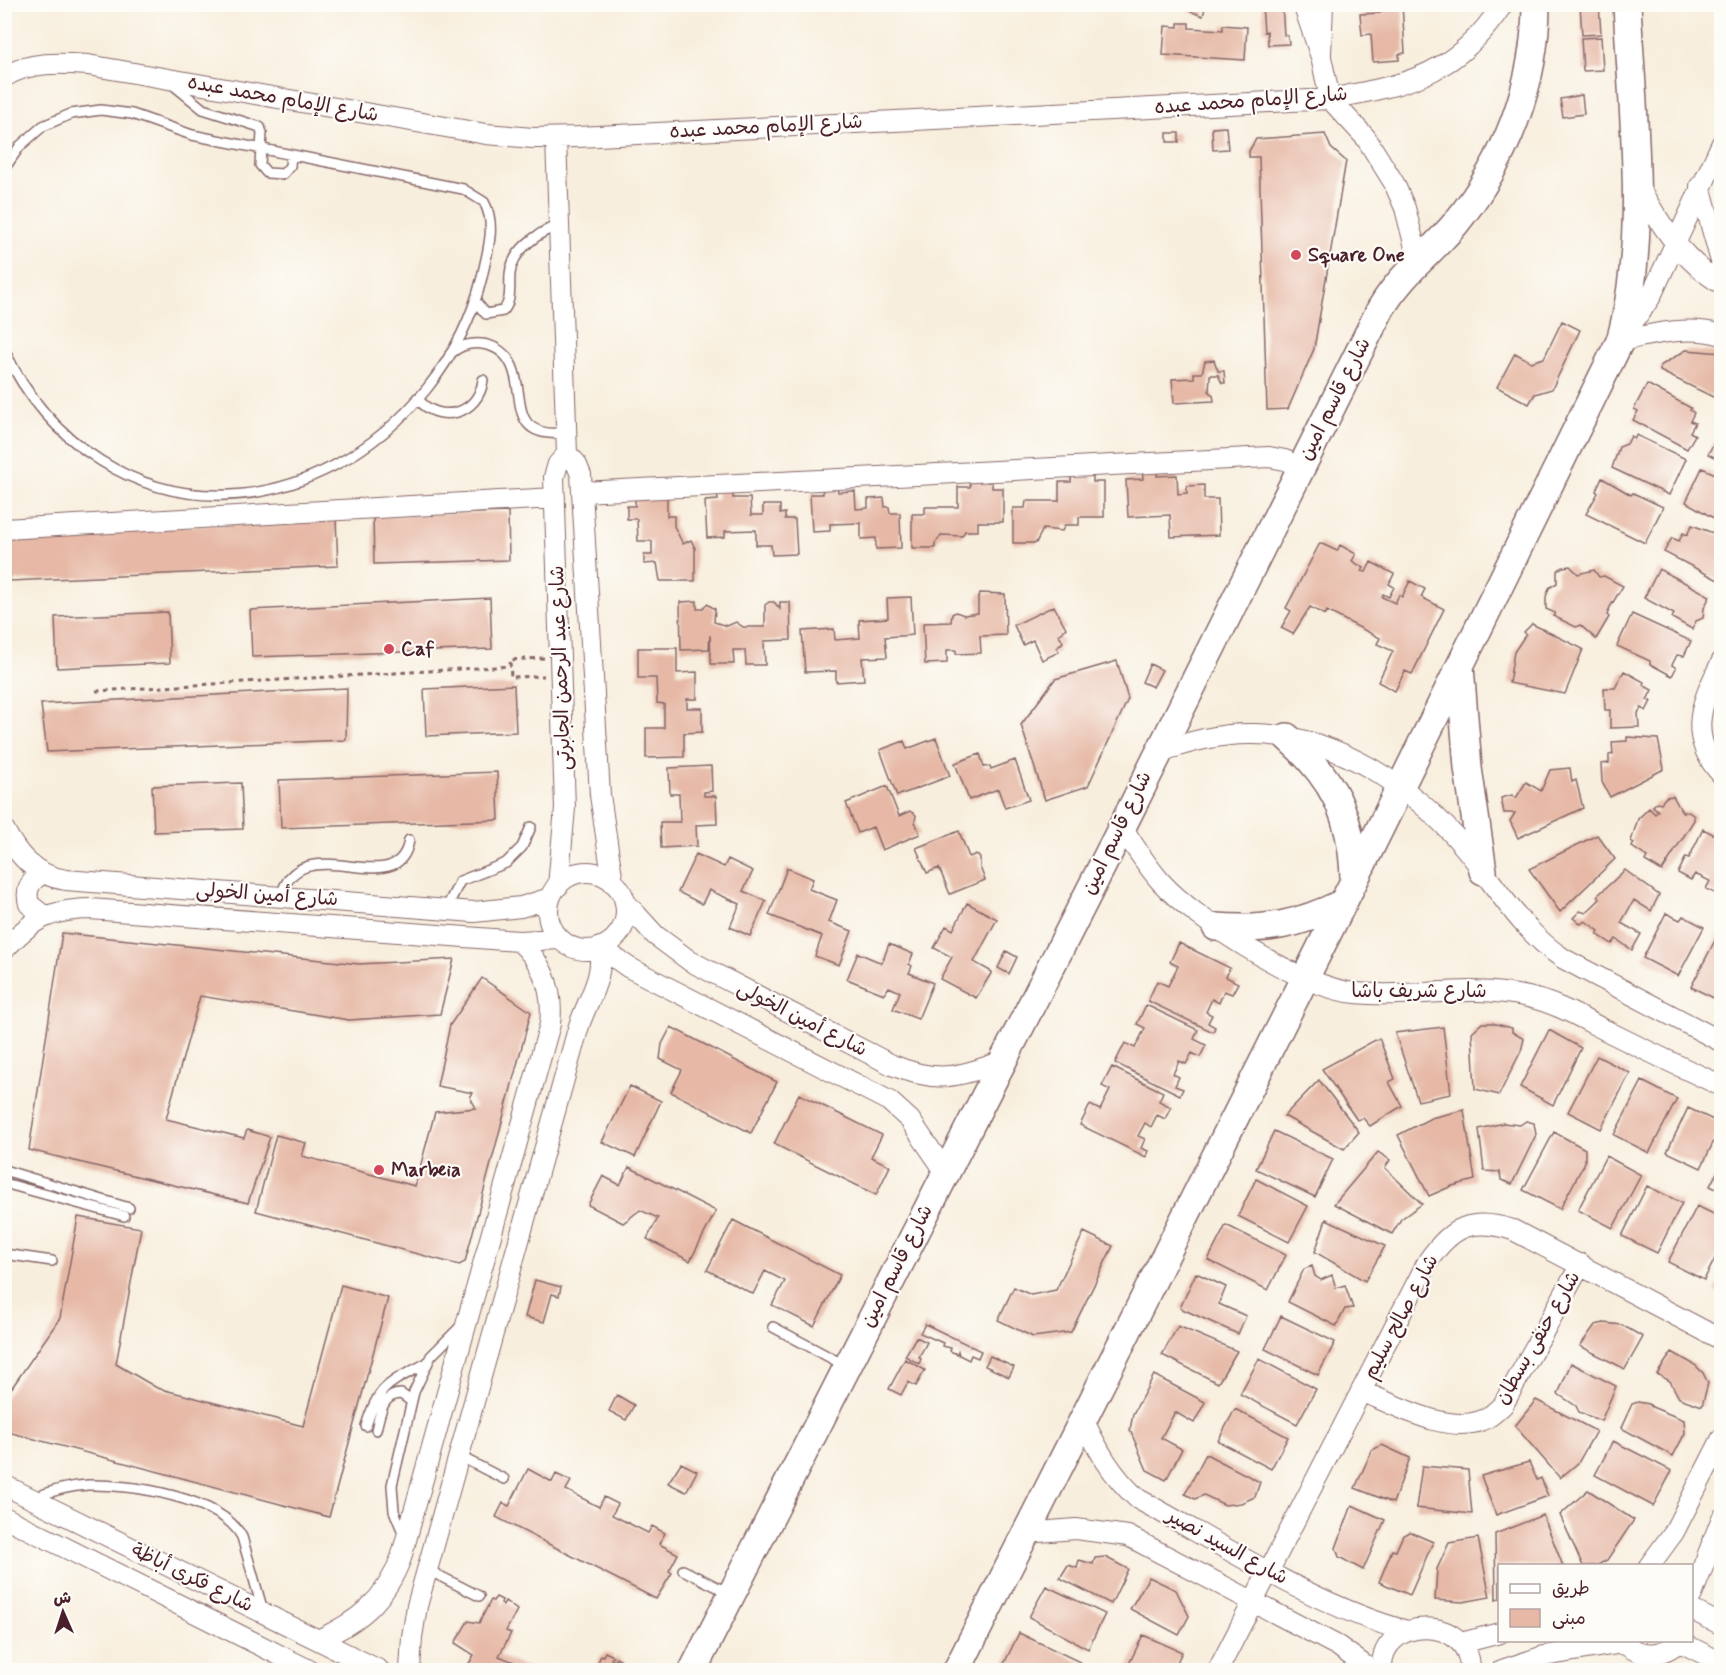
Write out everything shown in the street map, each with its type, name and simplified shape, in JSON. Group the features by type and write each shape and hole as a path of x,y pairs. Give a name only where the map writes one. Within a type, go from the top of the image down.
{"main road":[{"name":"شارع قاسم امين","path":"693,1671 1000,1062 1122,826 1156,753 1381,308 1418,259 1436,245 1472,201 1502,153 1516,118 1529,72 1536,4"},
{"path":"957,1671 1349,892 1620,340 1628,312 1635,262 1635,180 1627,4"},
{"path":"1460,666 1468,768 1483,871"},
{"path":"1216,927 1249,930 1282,927 1314,917 1349,892 1353,848 1346,816 1332,785 1312,759 1287,736"}],"street":[{"name":"شارع الإمام محمد عبده","path":"4,77 33,66 61,63 166,78 486,134 556,138 1330,99 1396,87 1429,74 1473,43 1503,4"},
{"path":"1313,5 1330,99 1366,138 1394,183 1405,208 1418,259"},
{"name":"شارع عبد الرحمن الجابرتى","path":"554,892 565,808 555,498 556,470 567,454 556,138"},
{"path":"1620,340 1650,298 1722,143"},
{"path":"1635,180 1647,202 1676,243 1694,263 1722,284"},
{"path":"1701,186 1706,213 1722,265"},
{"path":"1620,340 1677,331 1699,331 1722,335"},
{"name":"شارع عبد الرحمن الجابرتى","path":"567,454 579,469 582,492 600,795 614,883"},
{"path":"582,492 1269,457 1285,460 1300,468"},
{"path":"4,530 555,498"},
{"path":"1722,661 1707,690 1699,715 1701,738 1710,762 1722,775"},
{"path":"1156,753 1188,742 1221,736 1254,734 1287,736 1329,750 1367,767 1400,787 1445,825 1483,871 1520,922 1543,945 1564,959 1722,1042"},
{"name":"شارع شريف باشا","path":"1122,826 1140,856 1162,883 1187,907 1216,927 1306,978 1354,993 1452,989 1495,991 1530,997 1565,1010 1722,1086"},
{"name":"شارع أمين الخولى","path":"4,829 22,858 43,874 66,879 474,912 506,910 554,892"},
{"path":"581,873 598,874 614,883 625,902 624,921 616,937 599,948 581,950 560,939 549,920 554,892 581,873"},
{"path":"43,874 29,886 27,898 33,910 44,916"},
{"name":"شارع أمين الخولى","path":"625,902 655,935 690,962 892,1065 917,1075 943,1078 969,1073 1000,1062"},
{"name":"شارع أمين الخولى","path":"4,950 24,928 44,916 66,910 90,909 519,941 560,939"},
{"path":"318,1640 360,1618 381,1598 396,1572 406,1539 550,1024 551,1001 545,978 534,958 519,941"},
{"path":"411,1671 414,1621 578,1029 599,974 601,964 599,948"},
{"name":"شارع أمين الخولى","path":"599,948 628,967 889,1101 919,1131 945,1171"},
{"name":"شارع صالح سليم","path":"1218,1671 1428,1261 1450,1233 1470,1225 1494,1224 1513,1230 1722,1340"},
{"name":"شارع حنفى بسطان","path":"1361,1391 1447,1425 1470,1424 1486,1418 1503,1405 1581,1264"},
{"name":"شارع السيد نصير","path":"1083,1419 1105,1465 1120,1483 1138,1498 1268,1570 1364,1617 1407,1631"},
{"path":"1650,1564 1674,1532 1722,1438"},
{"name":"شارع فكرى أباظة","path":"4,1485 379,1671"},
{"name":"شارع فكرى أباظة","path":"4,1517 309,1671"},
{"path":"1693,1593 1722,1518"},
{"name":"شارع السيد نصير","path":"1025,1533 1076,1529 1128,1536 1338,1646 1371,1671"},
{"path":"1693,1610 1722,1625"},
{"path":"1382,1671 1386,1651 1395,1639 1407,1631 1422,1627 1436,1628 1450,1634 1461,1643 1467,1654 1470,1671"},
{"path":"1461,1643 1498,1634"},
{"path":"1502,1671 1544,1656 1622,1642 1645,1654 1658,1654 1670,1650 1680,1642"},
{"path":"1683,1642 1722,1663"}],"lane":[{"path":"166,78 184,97 203,110 257,125 262,134 260,165 272,175 287,170 291,155"},
{"path":"4,169 20,146 43,126 64,116 86,111 124,113 176,131 454,187 478,196 489,210 491,226 475,301 448,356 417,398 400,417 366,445 311,478 292,485 251,495 188,494 128,476 75,443 32,397 4,349"},
{"path":"475,301 486,314 503,311 509,301 510,270 515,259 534,238 559,225"},
{"path":"448,356 470,344 495,347 512,365 518,402 524,418 545,433 567,433"},
{"path":"417,398 435,412 457,413 476,400 483,380"},
{"path":"446,909 460,882 506,863 522,847 531,827"},
{"path":"281,897 286,883 302,867 316,864 375,868 389,866 401,859 409,840"},
{"path":"4,1170 126,1212 4,1183"},
{"path":"4,1254 52,1261"},
{"path":"406,1539 394,1511 392,1485 411,1401 425,1364 441,1344 469,1318"},
{"path":"773,1327 846,1366"},
{"path":"366,1426 375,1398 384,1388 425,1364"},
{"path":"376,1430 384,1403 389,1397 402,1394 411,1401"},
{"path":"459,1456 504,1479"},
{"path":"31,1498 61,1489 89,1485 171,1495 220,1516 231,1522 242,1538 263,1613"},
{"path":"428,1570 479,1596"},
{"path":"683,1570 731,1594"}],"path":[{"path":"538,676 512,677 510,660 560,657"},
{"path":"96,691 511,666"}],"building":[{"path":"1170,4 1206,4 1203,16"},
{"path":"1262,4 1282,4 1284,35 1288,36 1289,44 1268,45 1267,31 1264,32"},
{"path":"1369,4 1402,4 1405,53 1399,54 1399,60 1373,62 1371,34 1362,35 1360,14 1380,13 1380,9 1369,9"},
{"path":"1599,4 1601,34 1582,35 1580,5"},
{"path":"1178,23 1189,23 1189,28 1223,30 1223,25 1247,27 1245,60 1163,55 1165,26 1178,27"},
{"path":"1601,37 1603,70 1583,71 1581,38"},
{"path":"1582,95 1584,114 1563,117 1560,99"},
{"path":"1226,127 1228,149 1213,150 1212,128"},
{"path":"1167,133 1179,133 1179,142 1167,142"},
{"name":"Square One","path":"1325,134 1331,148 1346,161 1314,349 1288,409 1267,410 1259,157 1249,157 1249,151 1256,139"},
{"path":"1562,321 1580,330 1552,389 1535,394 1529,404 1497,387 1515,353 1531,362 1544,358"},
{"path":"1686,350 1722,353 1722,384 1715,398 1660,371 1660,366"},
{"path":"1214,360 1218,371 1224,371 1225,383 1222,383 1218,375 1210,375 1209,392 1213,395 1214,401 1174,403 1172,379 1194,378 1194,373 1202,373 1205,361"},
{"path":"1647,384 1691,408 1690,410 1694,413 1690,421 1695,423 1690,432 1695,435 1687,449 1633,420 1638,411 1634,409"},
{"path":"1722,428 1722,461 1708,454"},
{"path":"1636,435 1686,459 1669,495 1612,468 1619,447 1627,444 1631,436 1635,438"},
{"path":"1142,468 1157,468 1157,476 1177,475 1178,494 1187,493 1187,486 1204,485 1204,499 1218,499 1219,535 1171,537 1170,515 1128,517 1126,480 1143,479"},
{"path":"1702,468 1722,477 1722,523 1686,502"},
{"path":"1071,471 1087,471 1087,476 1093,476 1093,482 1104,482 1104,517 1079,517 1079,525 1065,525 1062,531 1043,529 1036,543 1013,543 1013,508 1025,508 1026,501 1059,501 1059,482 1071,482"},
{"path":"970,476 987,476 987,482 992,482 992,488 1003,488 1003,522 978,522 978,531 965,531 962,536 942,535 935,543 935,548 912,548 912,514 925,514 925,507 958,507 958,487 970,487"},
{"path":"1602,478 1631,495 1633,493 1663,507 1645,543 1586,514 1598,493 1596,491"},
{"path":"822,484 837,484 838,492 855,491 856,509 868,508 868,499 884,498 885,507 889,507 890,513 900,513 901,548 876,549 876,538 861,539 861,523 830,524 830,531 812,532 810,494 823,494"},
{"path":"733,490 733,498 750,498 751,515 763,515 763,505 780,505 780,514 785,513 785,519 795,519 797,554 772,555 771,545 756,545 756,530 725,531 725,537 707,538 705,501 718,500 717,491"},
{"path":"635,496 667,496 667,516 674,516 674,526 683,544 691,540 695,548 695,581 660,581 657,563 644,564 644,555 652,555 652,541 638,541 637,519 627,519 627,506 635,506"},
{"path":"508,512 509,560 374,564 373,516"},
{"path":"336,519 338,566 10,581 8,535"},
{"path":"1692,525 1721,536 1720,581 1664,552 1672,538 1679,541 1683,533 1687,535"},
{"path":"1320,543 1337,551 1340,545 1356,554 1352,561 1364,568 1362,571 1366,572 1371,562 1394,574 1389,584 1394,587 1389,597 1383,594 1382,597 1395,603 1399,595 1402,597 1410,581 1425,589 1421,597 1444,609 1412,674 1405,671 1395,691 1378,682 1393,651 1377,644 1380,638 1327,611 1325,615 1310,607 1293,634 1281,628 1291,611 1286,608"},
{"path":"1570,566 1578,574 1594,570 1599,577 1604,576 1623,586 1610,607 1607,615 1609,617 1596,639 1580,625 1576,627 1553,616 1555,613 1546,609 1549,588 1557,583 1557,571"},
{"path":"1659,569 1710,596 1704,608 1703,618 1696,621 1692,629 1672,618 1674,614 1644,598"},
{"path":"980,593 1005,594 1006,635 980,636 981,653 956,654 956,650 947,650 947,663 925,664 923,623 951,622 952,614 956,612 964,615 978,613"},
{"path":"911,597 913,635 885,637 887,657 862,658 864,680 836,682 836,671 805,672 802,631 834,629 835,640 860,638 859,620 888,618 887,598"},
{"path":"490,598 492,649 252,657 250,610"},
{"path":"697,601 697,609 702,609 707,604 715,609 714,622 727,626 736,622 743,627 765,627 765,605 774,602 780,609 780,602 790,602 791,640 764,641 765,665 746,665 745,650 733,650 734,664 711,664 710,635 709,649 681,650 680,602"},
{"path":"1054,606 1066,628 1059,635 1063,642 1057,648 1059,652 1042,660 1033,640 1023,645 1014,625"},
{"path":"168,612 170,663 57,668 55,617"},
{"path":"1632,614 1691,641 1684,656 1677,655 1672,665 1676,668 1672,676 1650,664 1650,661 1617,646"},
{"path":"1532,624 1583,649 1565,694 1509,683 1514,652 1526,634 1524,632"},
{"path":"638,648 677,648 677,673 697,672 697,699 687,699 687,708 702,708 702,732 684,733 684,757 646,758 646,728 664,728 664,704 657,703 656,678 638,678"},
{"path":"1117,661 1128,699 1088,786 1045,800 1021,725 1055,679"},
{"path":"1150,664 1162,670 1153,687 1142,682"},
{"path":"1624,671 1644,682 1643,685 1652,690 1647,700 1651,701 1646,711 1641,708 1638,713 1639,727 1610,728 1610,710 1605,710 1604,688 1615,688"},
{"path":"514,685 516,732 426,736 424,689"},
{"path":"347,688 346,740 47,752 41,704"},
{"path":"1627,737 1658,739 1664,769 1610,797 1602,782 1601,764 1609,763 1609,755 1613,754 1612,742 1627,741"},
{"path":"936,738 950,776 897,796 880,750 904,741 907,749"},
{"path":"980,754 984,767 990,766 991,769 1015,760 1029,800 1005,808 998,789 969,800 955,763"},
{"path":"711,766 712,791 704,792 704,796 716,796 717,824 696,825 697,846 661,848 660,822 680,822 679,794 670,794 669,768"},
{"path":"1570,768 1572,782 1576,780 1583,808 1518,838 1510,821 1515,813 1504,813 1501,798 1512,795 1516,798 1526,782 1541,791 1550,770"},
{"path":"497,772 499,820 281,828 279,780"},
{"path":"241,783 243,829 154,832 152,786"},
{"path":"887,786 899,816 910,811 916,815 915,822 920,834 882,850 873,827 858,833 846,803"},
{"path":"1673,796 1682,812 1689,812 1694,816 1694,820 1662,871 1645,861 1647,857 1632,847 1634,843 1631,841 1638,819 1649,808 1655,814 1658,811 1653,806 1657,802 1661,803 1666,797"},
{"path":"1703,829 1719,837 1722,832 1722,890 1719,895 1706,889 1710,881 1695,874 1691,880 1678,873 1686,857 1689,858"},
{"path":"959,831 969,857 976,854 980,857 980,867 985,880 950,894 939,868 927,873 916,848"},
{"path":"1597,835 1615,859 1560,912 1529,869"},
{"path":"696,854 724,867 728,859 753,871 743,891 766,901 750,936 730,927 740,904 709,890 702,904 678,892"},
{"path":"787,868 813,879 809,889 837,900 829,922 852,931 839,965 815,956 822,936 769,915"},
{"path":"1625,870 1659,895 1651,911 1634,900 1621,923 1641,934 1632,950 1616,939 1612,944 1597,934 1599,931 1585,921 1581,924 1573,918 1580,911 1586,913 1600,899 1597,896"},
{"path":"967,903 997,919 974,962 992,972 976,998 940,979 952,957 934,948 946,926 953,930"},
{"path":"1666,913 1680,920 1683,916 1704,927 1678,976 1643,958"},
{"path":"1722,927 1722,1002 1691,987"},
{"path":"62,933 359,964 454,959 440,1014 349,1020 200,996 166,1119 244,1138 247,1130 270,1137 248,1203 29,1150"},
{"path":"1179,943 1230,968 1226,977 1238,983 1232,994 1224,991 1219,1003 1212,999 1206,1012 1212,1015 1208,1023 1215,1027 1213,1032 1148,1001 1157,981 1168,986 1178,966 1170,962"},
{"path":"889,944 913,954 909,964 912,966 909,973 933,983 918,1019 893,1009 900,992 889,987 884,994 847,979 858,953 882,963"},
{"path":"1006,951 1017,957 1009,974 998,968"},
{"path":"482,978 531,1012 465,1262 459,1265 256,1211 276,1135 306,1143 302,1156 415,1186 435,1112 476,1108 470,1097 473,1093 437,1086 450,1025"},
{"path":"1146,1005 1198,1030 1194,1039 1206,1045 1200,1057 1192,1053 1186,1064 1179,1061 1173,1074 1179,1077 1175,1086 1183,1089 1180,1095 1115,1063 1125,1043 1135,1048 1145,1028 1137,1024"},
{"path":"1482,1023 1512,1028 1512,1032 1524,1039 1521,1051 1499,1095 1475,1089 1472,1032"},
{"path":"671,1027 777,1082 751,1133 671,1092 682,1070 660,1059 662,1044"},
{"path":"1443,1027 1451,1094 1418,1101 1395,1033"},
{"path":"1549,1030 1581,1048 1553,1105 1520,1087"},
{"path":"1379,1038 1395,1079 1389,1082 1402,1106 1370,1126 1363,1118 1357,1120 1322,1069"},
{"path":"1597,1056 1630,1073 1601,1129 1568,1112"},
{"path":"1112,1067 1163,1092 1159,1101 1171,1107 1165,1119 1157,1115 1151,1127 1145,1123 1138,1136 1145,1139 1141,1148 1148,1151 1146,1157 1080,1125 1090,1105 1100,1110 1110,1090 1102,1086"},
{"path":"1319,1080 1359,1132 1344,1149 1284,1116"},
{"path":"1642,1081 1677,1099 1649,1153 1614,1135"},
{"path":"630,1086 661,1101 635,1157 602,1142"},
{"path":"799,1094 882,1135 871,1157 890,1166 876,1195 774,1144"},
{"path":"1688,1108 1722,1124 1701,1168 1667,1152"},
{"path":"1464,1110 1475,1180 1452,1186 1429,1196 1398,1135 1431,1118"},
{"path":"1526,1121 1534,1123 1536,1135 1512,1184 1501,1180 1500,1172 1484,1171 1479,1129 1503,1123 1520,1125"},
{"path":"1274,1131 1333,1159 1315,1197 1256,1169"},
{"path":"1554,1132 1585,1149 1585,1162 1560,1209 1523,1190"},
{"path":"1378,1152 1390,1160 1385,1168 1422,1204 1401,1219 1392,1234 1334,1204"},
{"path":"1606,1156 1641,1175 1613,1228 1578,1210"},
{"path":"1722,1163 1722,1192 1710,1186"},
{"path":"629,1167 716,1211 690,1261 647,1239 658,1218 640,1210 623,1223 588,1205 603,1176 620,1185"},
{"path":"1256,1179 1308,1206 1289,1242 1238,1216"},
{"path":"1647,1186 1682,1203 1657,1253 1622,1236"},
{"path":"1697,1206 1722,1218 1722,1245 1704,1280 1668,1262"},
{"path":"78,1217 141,1228 116,1364 157,1388 303,1426 341,1285 388,1298 329,1517 4,1431 4,1399 60,1318"},
{"path":"1326,1219 1385,1246 1365,1281 1315,1252"},
{"path":"733,1220 840,1275 814,1326 772,1305 785,1281 765,1271 753,1294 707,1270"},
{"path":"1226,1225 1286,1255 1268,1290 1208,1260"},
{"path":"1084,1232 1113,1246 1071,1332 1033,1337 998,1320 1014,1287 1031,1295 1056,1290"},
{"path":"1312,1266 1315,1276 1321,1280 1332,1275 1336,1288 1345,1285 1353,1308 1345,1309 1336,1326 1288,1302 1304,1269"},
{"path":"1196,1273 1226,1287 1219,1304 1246,1316 1238,1334 1180,1308"},
{"path":"1722,1277 1722,1293 1714,1291"},
{"path":"535,1280 561,1287 559,1296 552,1294 544,1322 525,1317"},
{"path":"1281,1316 1335,1342 1318,1375 1265,1349"},
{"path":"1604,1323 1622,1325 1643,1337 1625,1369 1580,1346 1595,1325"},
{"path":"925,1324 981,1351 978,1358 971,1355 969,1360 959,1355 958,1351 957,1354 950,1351 951,1348 942,1346 943,1343 920,1333"},
{"path":"1178,1326 1237,1351 1218,1383 1162,1355"},
{"path":"916,1337 927,1342 919,1357 921,1359 919,1364 905,1356"},
{"path":"1672,1352 1695,1365 1703,1373 1708,1383 1702,1406 1679,1398 1670,1381 1657,1374"},
{"path":"990,1356 1014,1367 1009,1377 985,1366"},
{"path":"905,1359 925,1370 916,1386 908,1382 901,1395 889,1389"},
{"path":"1259,1359 1316,1389 1297,1424 1240,1394"},
{"path":"1571,1363 1616,1386 1601,1421 1579,1412 1576,1406 1558,1394"},
{"path":"1154,1375 1205,1402 1194,1423 1175,1412 1161,1438 1182,1449 1166,1480 1147,1470 1130,1430 1133,1414"},
{"path":"617,1395 634,1405 626,1420 609,1411"},
{"path":"1536,1400 1596,1431 1578,1463 1560,1478 1515,1426"},
{"path":"1638,1402 1649,1404 1684,1420 1685,1433 1673,1456 1621,1428 1632,1404"},
{"path":"1235,1409 1288,1437 1271,1469 1218,1441"},
{"path":"1613,1441 1672,1471 1653,1506 1595,1475"},
{"path":"1382,1445 1410,1458 1393,1503 1355,1488 1372,1450"},
{"path":"1206,1454 1260,1482 1255,1497 1241,1503 1225,1505 1204,1495 1195,1499 1185,1494"},
{"path":"1529,1462 1537,1480 1541,1478 1548,1496 1496,1515 1481,1476"},
{"path":"681,1463 697,1471 686,1492 668,1483"},
{"path":"1422,1466 1468,1470 1472,1514 1416,1508"},
{"path":"528,1469 552,1482 556,1474 571,1481 566,1490 599,1507 604,1497 618,1504 612,1515 648,1533 652,1526 665,1533 659,1544 678,1554 669,1571 672,1573 656,1599 496,1517 503,1503 509,1506"},
{"path":"1588,1490 1634,1520 1607,1560 1600,1564 1582,1564 1560,1515"},
{"path":"1352,1505 1385,1520 1363,1570 1339,1557 1336,1548"},
{"path":"1543,1515 1562,1564 1498,1564 1498,1599 1496,1600 1495,1534"},
{"path":"1410,1532 1433,1542 1410,1595 1379,1582 1392,1550 1396,1551 1403,1535"},
{"path":"1478,1538 1490,1597 1463,1602 1435,1600 1437,1569 1449,1543"},
{"path":"1105,1557 1128,1569 1111,1604 1060,1578 1068,1565 1077,1568 1079,1560 1093,1564 1095,1558"},
{"path":"1149,1577 1176,1590 1189,1616 1179,1635 1130,1609"},
{"path":"1046,1586 1105,1614 1088,1649 1029,1617"},
{"path":"496,1597 502,1600 503,1605 505,1601 517,1610 506,1631 511,1633 499,1656 534,1670 474,1670 467,1667 474,1655 455,1643 468,1621 479,1623 491,1600 493,1601"},
{"path":"1019,1633 1082,1663 1078,1670 1001,1670"},
{"path":"1143,1635 1182,1652 1173,1670 1126,1670"},
{"path":"605,1652 613,1656 611,1659 614,1661 616,1657 625,1662 623,1664 628,1667 625,1670 595,1670 601,1655 603,1656"}],"place":[{"name":"Square One","path":"1296,255"},
{"name":"Caf","path":"389,649"},
{"name":"Marbeia","path":"379,1170"}]}
